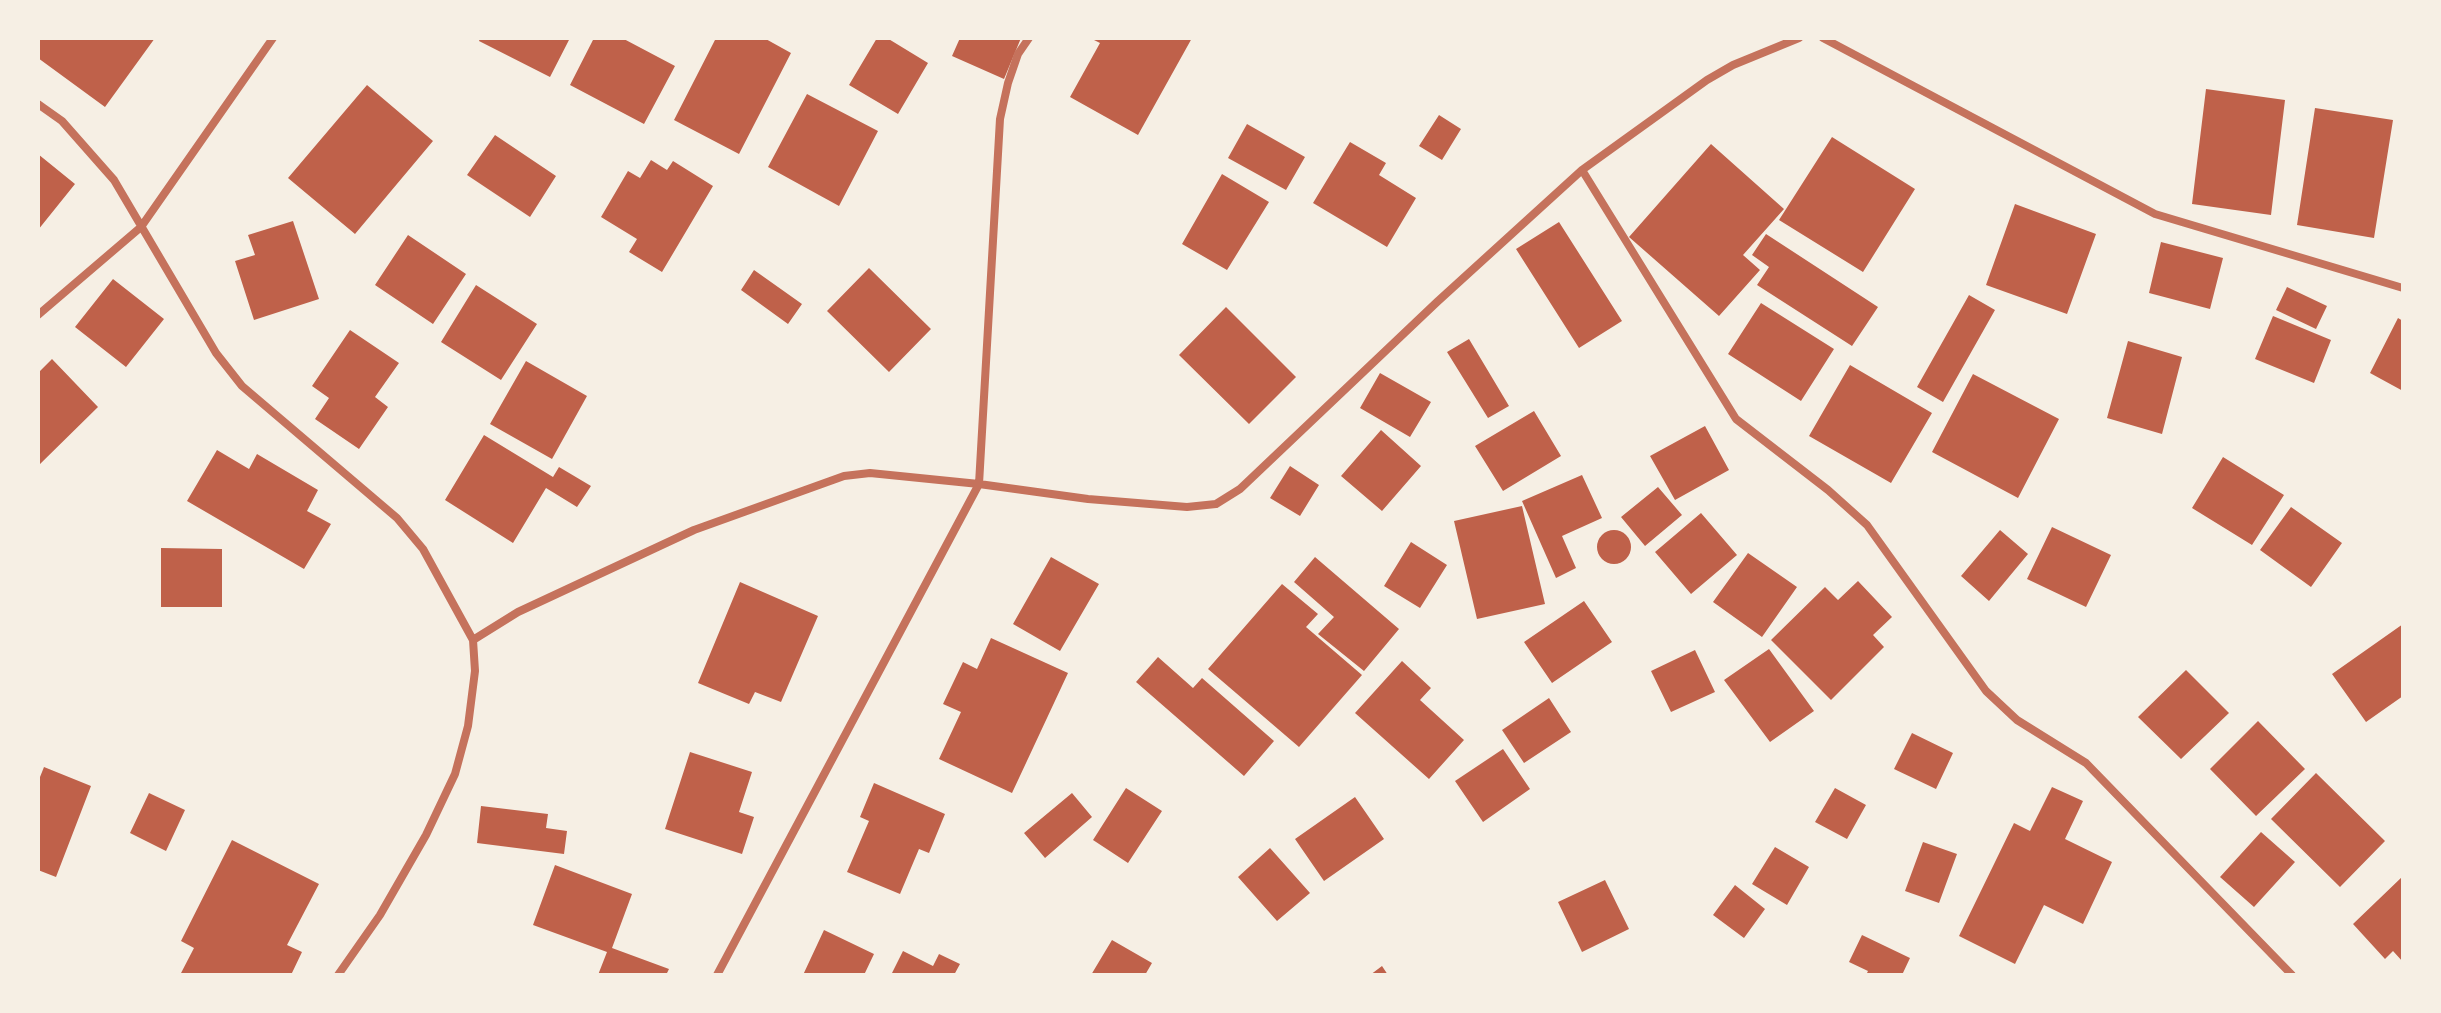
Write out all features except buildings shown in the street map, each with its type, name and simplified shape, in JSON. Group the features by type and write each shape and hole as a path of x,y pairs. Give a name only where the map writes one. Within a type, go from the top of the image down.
{"street":[{"path":"38,315 141,227 273,38"},
{"path":"717,975 979,484 1000,119 1018,54 1029,38"},
{"path":"473,640 518,612 694,530 844,476 870,473 1187,507 1216,504 1240,489 1582,170 1707,80 1733,65 1799,38"},
{"path":"1823,38 2155,214 2403,288"},
{"path":"38,104 62,121 114,180 216,353 242,386 397,518 429,559 473,640 475,671 468,726 455,774 431,825 380,915 338,975"},
{"path":"1582,170 1736,419 1828,490 1867,525 1986,691 2017,720 2086,763 2292,975"}]}
